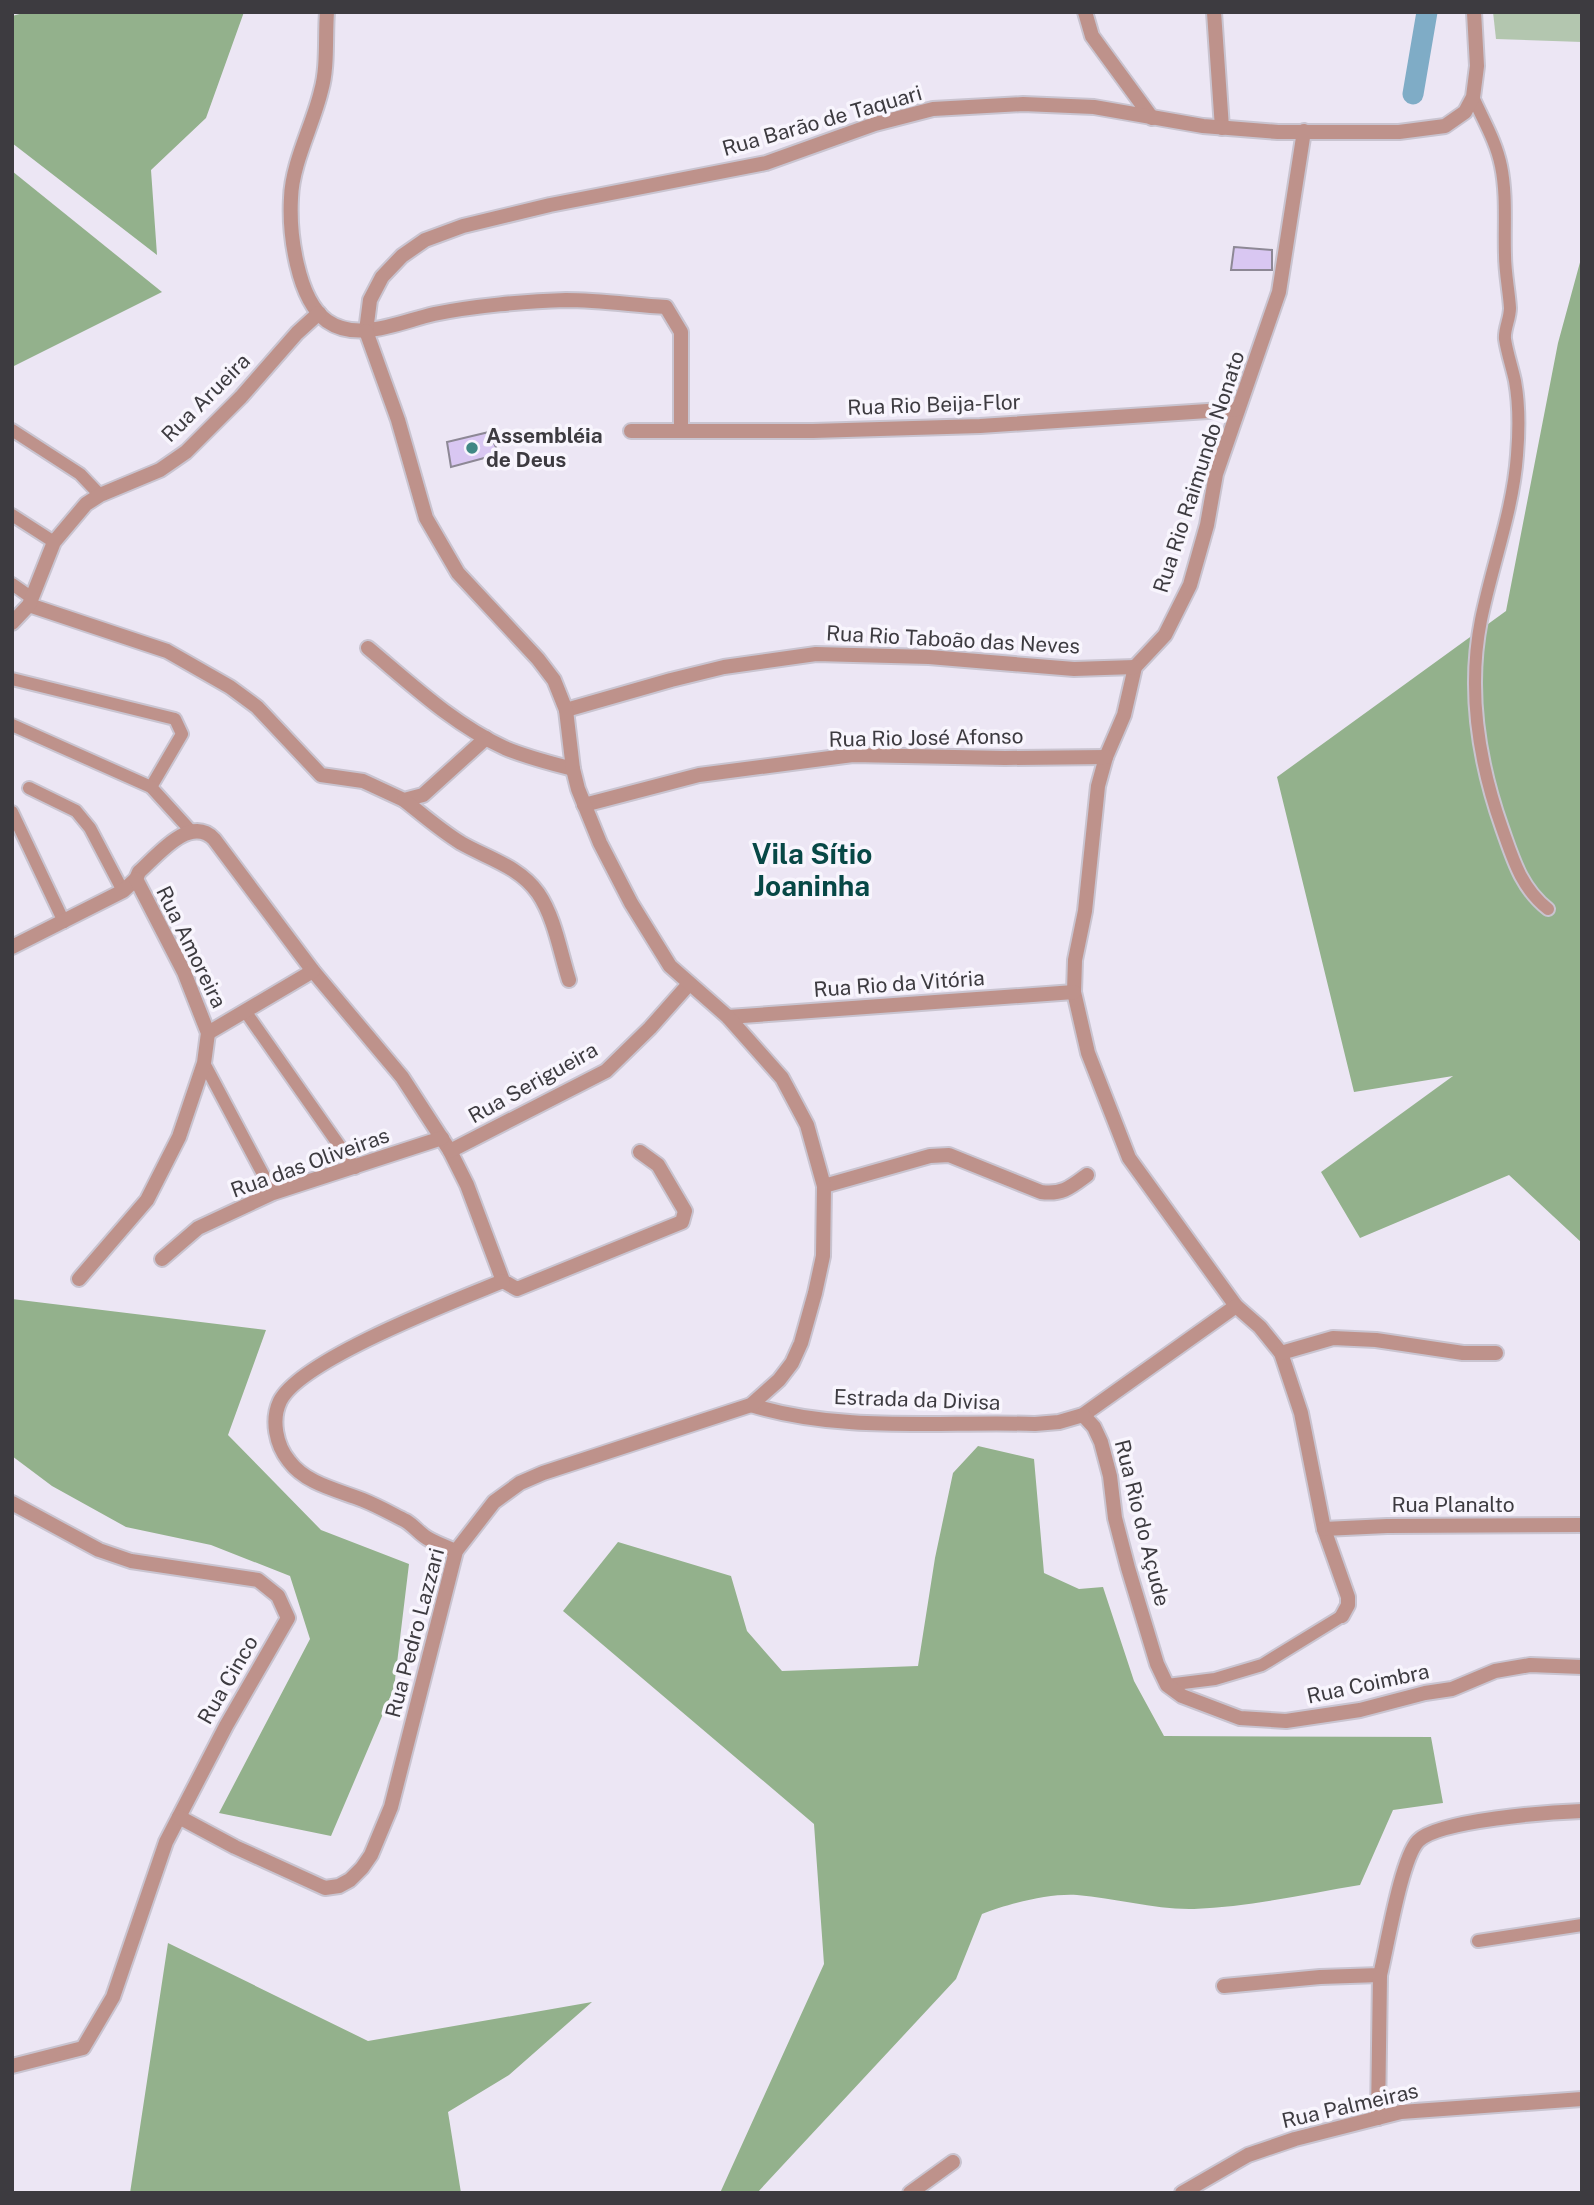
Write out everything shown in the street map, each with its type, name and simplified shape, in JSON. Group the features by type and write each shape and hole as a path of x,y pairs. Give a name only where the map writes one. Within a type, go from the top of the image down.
{"street":[{"path":"327,12 322,89 290,195 290,226 303,289 319,313 328,322 366,331 437,313 509,304 566,300 666,307 681,332 681,430"},
{"path":"1085,12 1092,36 1152,118"},
{"path":"1214,12 1222,128"},
{"path":"1473,97 1477,66 1474,12"},
{"name":"Rua Barão de Taquari","path":"366,331 370,300 382,277 402,256 425,240 464,226 550,205 766,163 875,124 933,109 1023,104 1094,107 1222,128 1355,133 1445,126 1465,112 1473,97"},
{"name":"Rua Rio Raimundo Nonato","path":"1135,667 1165,635 1190,585 1207,525 1216,474 1279,292 1304,131"},
{"name":"Rua Arueira","path":"12,623 30,601 54,542 86,504 100,495 160,470 186,452 319,313"},
{"path":"366,331 398,420 426,518 458,573 538,659 554,680 566,710 573,769 584,805 600,843 650,934 670,966 728,1017 782,1078 807,1125 824,1186 823,1256 802,1343 779,1380 751,1405"},
{"name":"Rua Rio Beija-Flor","path":"631,431 813,431 980,426 1238,409"},
{"path":"30,601 167,651 230,687 257,707 321,775 363,781 404,800 462,843 499,860 537,892 549,915 569,980"},
{"path":"368,648 433,702 486,738 525,755 573,769"},
{"name":"Rua Rio Taboão das Neves","path":"566,710 724,667 816,654 929,657 1074,669 1135,667"},
{"path":"1135,667 1124,715 1106,757 1098,786 1085,911 1075,960 1074,992 1088,1053 1129,1158 1236,1306 1260,1326 1282,1353 1301,1413 1324,1529 1348,1597 1348,1605 1342,1616"},
{"path":"404,800 423,794 486,738"},
{"name":"Rua Rio José Afonso","path":"584,805 699,775 853,755 1106,757"},
{"path":"12,947 123,891 136,879 139,872 183,834 199,830 214,839 313,971 402,1077 450,1151 467,1185 503,1281 517,1289 682,1222 685,1211 657,1164 640,1152"},
{"name":"Rua Amoreira","path":"136,879 184,972 208,1033"},
{"path":"79,1279 147,1200 179,1137 204,1063 208,1033 313,971"},
{"name":"Rua Serigueira","path":"450,1151 606,1071 690,984"},
{"name":"Rua Rio da Vitória","path":"728,1017 1074,992"},
{"name":"Rua das Oliveiras","path":"162,1259 198,1228 273,1194 442,1138"},
{"path":"824,1186 930,1156 949,1155 1041,1192 1054,1194 1087,1175"},
{"path":"456,1551 428,1539 408,1523 365,1501 306,1477 289,1462 279,1443 275,1421 281,1400 298,1382 324,1364 380,1333 503,1281"},
{"path":"1083,1415 1236,1306"},
{"path":"1282,1353 1333,1338 1376,1340 1463,1353 1496,1353"},
{"name":"Estrada da Divisa","path":"751,1405 784,1413 859,1422 1035,1424 1059,1422 1083,1415"},
{"name":"Rua Pedro Lazzari","path":"179,1817 272,1865 325,1888 339,1886 350,1880 371,1855 391,1807 456,1551 494,1502 520,1483 543,1472 751,1405"},
{"name":"Rua Rio do Açude","path":"1083,1415 1094,1427 1101,1442 1110,1476 1115,1518 1128,1568 1157,1664 1167,1685"},
{"name":"Rua Cinco","path":"12,1503 99,1550 131,1561 258,1580 278,1596 288,1618 226,1726 166,1842 113,1997 83,2048 12,2066"},
{"name":"Rua Planalto","path":"1324,1529 1582,1525"},
{"name":"Rua Coimbra","path":"1167,1685 1182,1696 1240,1718 1286,1721 1360,1710 1425,1693 1452,1689 1495,1671 1530,1665 1582,1667"},
{"path":"1378,2118 1380,1975 1404,1874 1418,1841 1433,1831 1494,1818 1582,1811"},
{"path":"1224,1986 1321,1977 1380,1975"},
{"name":"Rua Palmeiras","path":"1182,2193 1248,2155 1295,2139 1378,2118 1428,2108 1582,2099"},
{"path":"910,2193 953,2162"}],"lane":[{"path":"1473,97 1493,140 1501,165 1505,201 1504,258 1510,311 1505,337 1516,384 1517,418 1517,454 1508,517 1492,575 1478,645 1474,698 1476,723 1487,780 1514,862 1527,890 1548,909"},
{"path":"12,430 80,474 100,495"},
{"path":"12,515 54,542"},
{"path":"12,584 30,601"},
{"path":"12,679 175,719 182,734 151,787"},
{"path":"12,725 151,787 191,831"},
{"path":"29,788 76,811 90,828 123,891"},
{"path":"12,812 64,922"},
{"path":"245,1011 355,1168"},
{"path":"204,1063 273,1194"},
{"path":"1167,1685 1215,1679 1262,1665 1342,1616"},
{"path":"1478,1941 1582,1925"}],"green space":[{"path":"27,12 244,12 206,118 151,170 157,255 12,143 12,16"},
{"path":"1493,12 1582,12 1582,42 1496,39"},
{"path":"12,171 162,292 12,367"},
{"path":"1582,255 1582,1243 1509,1175 1360,1238 1321,1172 1453,1076 1354,1092 1277,777 1506,611 1558,343"},
{"path":"12,1299 266,1330 228,1435 321,1530 409,1564 394,1688 331,1836 219,1813 310,1639 290,1576 211,1545 126,1527 52,1486 12,1456"},
{"path":"978,1446 1034,1459 1044,1573 1079,1589 1103,1587 1134,1681 1164,1736 1431,1737 1443,1803 1393,1810 1360,1885 1257,1903 1194,1909 1165,1908 1077,1895 1054,1896 1016,1903 982,1914 956,1979 757,2193 720,2193 824,1964 814,1824 563,1611 618,1542 731,1576 747,1631 782,1671 918,1666 935,1558 953,1473"},
{"path":"168,1943 368,2041 592,2002 509,2075 448,2112 461,2193 130,2193"}],"building":[{"path":"1234,247 1272,250 1272,270 1231,270"},
{"name":"Assembléia de Deus","path":"489,432 499,454 451,467 447,442"}],"waterway":[{"path":"1413,94 1427,12"}],"place":[{"name":"Assembléia de Deus","path":"472,448"}],"district":[{"name":"Vila Sítio Joaninha","path":"812,870"}]}
